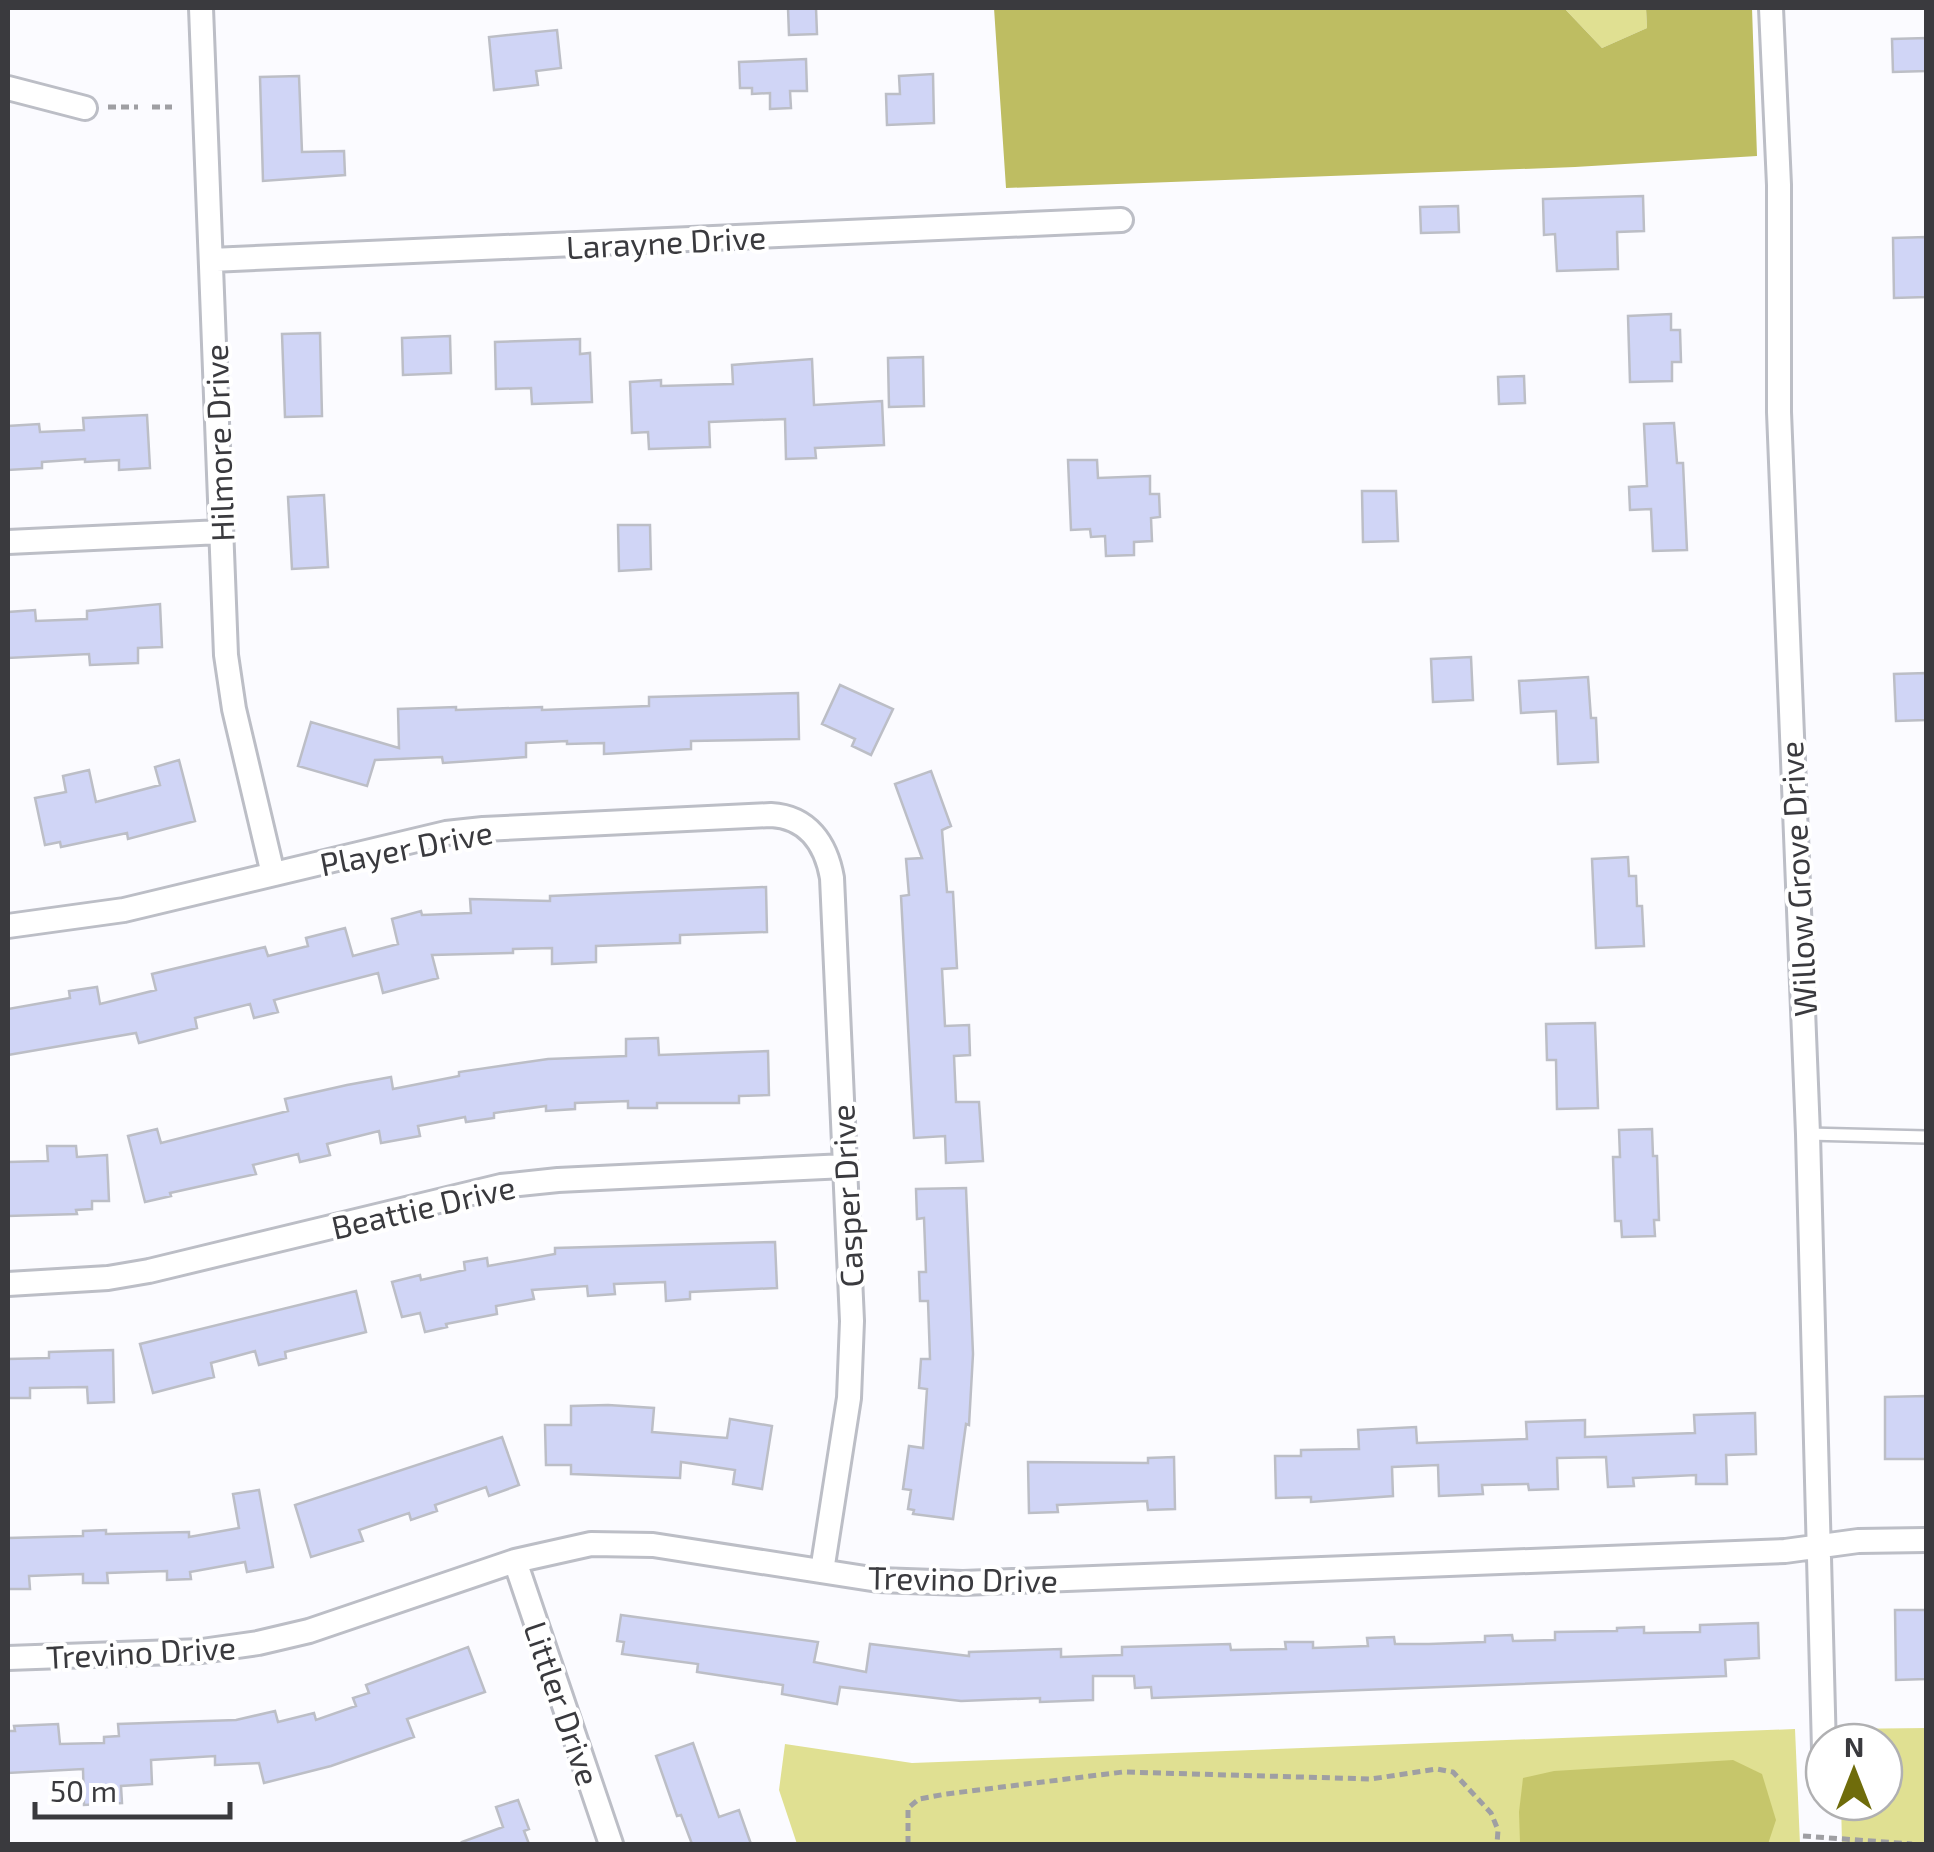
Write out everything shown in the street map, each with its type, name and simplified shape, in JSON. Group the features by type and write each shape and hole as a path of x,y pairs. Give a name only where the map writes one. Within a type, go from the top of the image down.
{"street":[{"name":"Hilmore Drive","path":"201,8 230,681 272,874"},
{"name":"Willow Grove Drive","path":"1771,8 1779,185 1780,469 1808,1134 1823,1722"},
{"path":"8,88 86,108"},
{"name":"Larayne Drive","path":"211,260 1121,220"},
{"path":"8,542 221,532"},
{"name":"Player Drive","path":"8,926 124,910 413,839 484,828 771,815 785,816 806,828"},
{"name":"Casper Drive","path":"806,828 824,846 832,878 852,1356 822,1571"},
{"name":"Beattie Drive","path":"8,1284 108,1278 149,1271 500,1186 845,1166"},
{"name":"Trevino Drive","path":"8,1658 202,1651 258,1643 310,1631 515,1561 572,1546 633,1543 878,1580 963,1584 1765,1552 1858,1541 1926,1540"},
{"name":"Littler Drive","path":"515,1561 611,1844"}],"lane":[{"path":"1808,1134 1926,1137"}],"path":[{"path":"86,108 138,106"},
{"path":"152,107 172,107"},
{"path":"908,1844 908,1808 919,1799 946,1794 1123,1772 1370,1779 1438,1768 1453,1772 1490,1813 1498,1830 1497,1844"},
{"path":"1803,1836 1912,1844"}],"shaded area":[{"path":"994,8 1564,8 1602,48 1647,28 1646,8 1752,8 1757,156 1575,167 1006,188"},
{"path":"1564,8 1646,8 1647,28 1602,48"},
{"path":"1904,1728 1926,1728 1926,1844 1842,1844 1841,1822 1904,1822"},
{"path":"1795,1729 1800,1844 797,1844 779,1790 785,1744 912,1763"},
{"path":"1733,1760 1762,1774 1776,1820 1768,1844 1520,1844 1523,1778 1554,1771"}],"building":[{"path":"788,8 816,8 817,34 789,35"},
{"path":"557,30 561,68 536,71 538,85 494,90 489,37"},
{"path":"1926,38 1926,71 1893,72 1892,39"},
{"path":"806,59 807,91 790,91 791,108 770,109 770,93 752,94 752,88 740,88 739,62"},
{"path":"933,74 934,123 887,125 886,94 900,94 899,76"},
{"path":"299,76 302,152 344,151 345,175 263,181 260,77"},
{"path":"1643,196 1644,231 1617,232 1618,269 1557,271 1555,234 1544,235 1543,199"},
{"path":"1458,206 1459,232 1421,233 1420,207"},
{"path":"1926,237 1926,297 1894,298 1893,238"},
{"path":"1671,314 1671,330 1680,330 1681,362 1672,362 1672,381 1630,382 1628,316"},
{"path":"320,333 322,416 285,417 282,334"},
{"path":"450,336 451,373 403,375 402,338"},
{"path":"580,339 580,354 590,353 592,402 532,404 531,388 496,389 495,342"},
{"path":"923,357 924,406 889,407 888,358"},
{"path":"812,359 814,405 882,401 884,445 815,448 816,458 786,459 785,419 709,422 710,447 649,449 648,432 632,433 630,382 661,380 661,386 733,384 732,365"},
{"path":"1524,376 1525,403 1499,404 1498,377"},
{"path":"147,415 150,468 119,470 119,460 85,459 42,462 42,468 8,470 8,426 39,424 40,432 84,430 83,418"},
{"path":"1674,423 1677,463 1683,463 1687,550 1653,551 1651,509 1630,510 1629,487 1647,486 1644,424"},
{"path":"1068,460 1097,460 1098,478 1150,476 1150,494 1159,494 1160,517 1151,518 1152,541 1134,542 1134,555 1106,556 1105,536 1091,537 1090,529 1071,530"},
{"path":"1362,491 1396,491 1398,541 1363,542"},
{"path":"324,495 328,567 292,569 288,497"},
{"path":"618,525 650,525 651,569 619,571"},
{"path":"160,604 162,647 138,648 138,663 90,665 89,654 8,658 8,612 35,610 36,621 87,619 87,611"},
{"path":"1471,657 1473,700 1433,702 1431,659"},
{"path":"1926,673 1926,720 1896,721 1894,674"},
{"path":"1588,677 1591,718 1596,718 1598,762 1558,764 1556,711 1521,713 1519,681"},
{"path":"840,685 893,709 871,755 852,746 855,739 822,724"},
{"path":"798,693 799,739 691,741 691,749 604,754 604,743 526,743 526,757 443,763 442,757 375,760 367,786 298,766 311,722 399,748 398,709 649,706 649,697"},
{"path":"179,760 195,821 128,839 127,833 61,847 60,842 45,845 35,798 66,792 63,776 89,770 96,802 160,785 155,767"},
{"path":"931,771 951,826 942,830 947,892 953,892 957,968 942,969 945,1026 969,1025 970,1055 954,1056 956,1102 979,1102 983,1161 946,1163 945,1136 914,1138 901,896 909,895 906,859 922,858 895,784"},
{"path":"1628,857 1629,876 1636,876 1637,906 1642,906 1644,946 1596,948 1592,859"},
{"path":"766,887 767,932 680,935 680,943 596,946 596,962 552,964 552,948 432,955 438,978 383,993 378,973 274,1000 278,1012 254,1018 250,1004 195,1018 197,1028 139,1043 136,1033 8,1055 8,1009 70,998 69,991 97,987 100,1004 156,990 152,974 265,947 268,956 308,946 306,938 345,928 353,956 398,944 392,919 421,911 422,915 471,913 470,899 550,901 550,896"},
{"path":"1595,1023 1598,1108 1557,1109 1556,1060 1547,1060 1546,1024"},
{"path":"658,1038 659,1055 768,1051 769,1095 739,1096 739,1103 657,1103 657,1108 628,1108 628,1101 575,1103 575,1109 546,1111 546,1106 494,1113 494,1118 466,1122 465,1117 418,1126 420,1136 381,1143 379,1131 327,1144 330,1155 300,1162 298,1154 253,1165 256,1174 145,1202 128,1136 157,1129 161,1143 288,1111 285,1099 347,1085 391,1077 393,1089 459,1076 459,1072 548,1059 626,1056 626,1039"},
{"path":"1652,1129 1659,1220 1654,1220 1655,1236 1622,1237 1621,1221 1615,1221 1613,1157 1620,1157 1619,1130"},
{"path":"47,1146 76,1146 77,1157 107,1155 109,1201 92,1201 92,1209 76,1210 77,1214 8,1216 8,1162 48,1161"},
{"path":"966,1188 973,1354 969,1425 966,1424 953,1519 913,1514 914,1510 908,1509 911,1490 903,1489 909,1446 923,1448 927,1389 919,1388 921,1359 930,1359 928,1301 920,1301 919,1272 926,1272 924,1218 917,1219 916,1189"},
{"path":"775,1242 777,1288 690,1292 690,1299 666,1301 665,1282 614,1284 615,1294 588,1296 587,1286 532,1290 534,1299 496,1306 497,1314 425,1332 420,1313 402,1317 392,1282 465,1270 464,1262 487,1258 488,1266 555,1254 555,1248"},
{"path":"356,1291 366,1332 285,1352 286,1358 259,1365 255,1351 211,1363 214,1377 153,1393 140,1344"},
{"path":"113,1350 114,1402 88,1403 87,1387 30,1388 30,1398 8,1398 8,1359 49,1358 49,1352"},
{"path":"1926,1396 1926,1459 1885,1459 1885,1397"},
{"path":"571,1406 654,1408 652,1432 727,1438 730,1419 772,1426 762,1489 733,1484 735,1470 681,1462 680,1478 571,1474 571,1465 546,1465 545,1425 571,1425"},
{"path":"1755,1413 1756,1454 1726,1455 1727,1484 1696,1484 1696,1475 1633,1478 1634,1486 1608,1487 1606,1457 1557,1458 1558,1489 1529,1490 1528,1484 1482,1485 1483,1494 1439,1496 1438,1465 1392,1467 1393,1496 1311,1502 1311,1497 1276,1498 1275,1456 1301,1456 1301,1450 1359,1449 1358,1430 1416,1427 1417,1443 1527,1439 1526,1422 1585,1420 1585,1437 1695,1433 1694,1415"},
{"path":"502,1437 519,1485 489,1496 486,1487 435,1505 437,1511 411,1520 409,1513 359,1530 363,1541 311,1557 295,1505"},
{"path":"1174,1457 1175,1509 1148,1510 1147,1501 1057,1505 1058,1512 1029,1513 1028,1462 1148,1463 1148,1458"},
{"path":"259,1490 273,1567 247,1572 245,1562 190,1572 191,1579 167,1580 167,1571 107,1573 108,1583 83,1583 83,1574 29,1576 30,1589 8,1589 8,1538 83,1536 83,1531 106,1530 106,1534 189,1532 189,1537 239,1528 233,1494"},
{"path":"1895,1610 1926,1610 1926,1679 1896,1680"},
{"path":"621,1615 818,1642 814,1662 866,1672 870,1644 969,1656 969,1652 1061,1649 1061,1657 1122,1655 1122,1647 1230,1644 1231,1650 1286,1649 1285,1642 1313,1642 1313,1648 1368,1646 1367,1638 1394,1637 1395,1644 1485,1642 1485,1636 1512,1635 1513,1641 1555,1640 1555,1632 1644,1627 1644,1633 1700,1632 1700,1625 1758,1623 1759,1658 1725,1660 1726,1676 1152,1698 1151,1687 1135,1688 1134,1676 1093,1676 1093,1700 1040,1702 1040,1698 961,1701 840,1687 837,1704 782,1694 783,1685 697,1672 698,1664 622,1654 624,1642 617,1641"},
{"path":"468,1647 485,1692 407,1719 414,1737 331,1766 264,1783 259,1763 215,1765 215,1756 151,1760 152,1784 121,1786 122,1803 84,1805 83,1769 8,1773 8,1731 15,1731 14,1726 58,1724 60,1744 104,1743 104,1737 119,1736 118,1724 236,1720 275,1711 278,1722 314,1713 316,1720 356,1706 353,1698 369,1693 366,1685"},
{"path":"693,1743 719,1817 739,1810 751,1844 692,1844 681,1815 677,1816 656,1756"},
{"path":"518,1800 529,1829 524,1831 529,1844 463,1844 503,1827 496,1807"}]}
